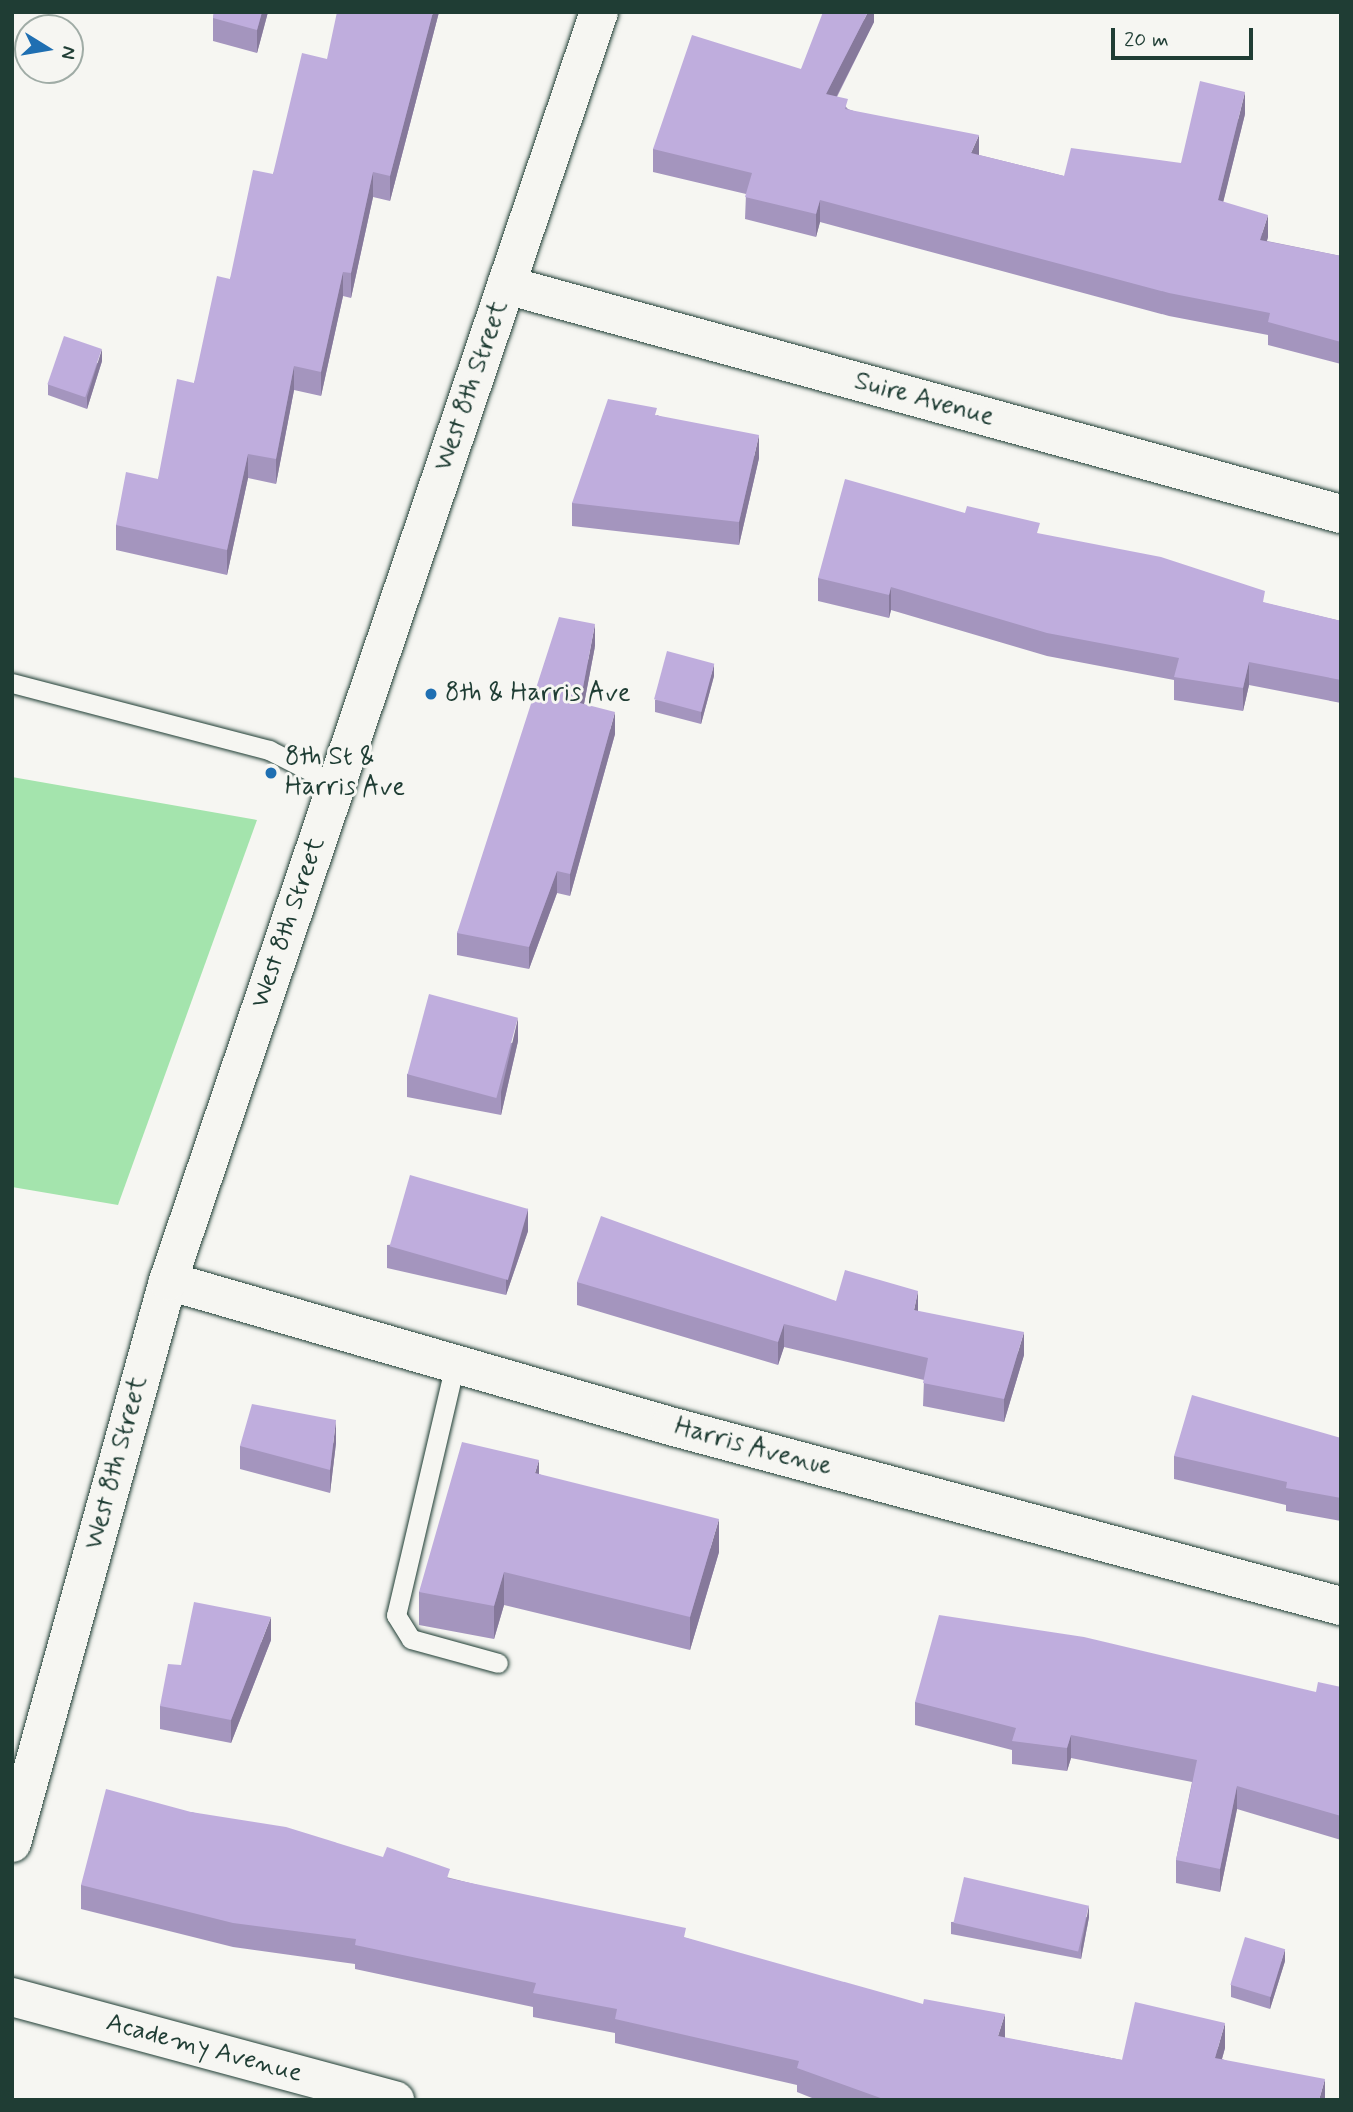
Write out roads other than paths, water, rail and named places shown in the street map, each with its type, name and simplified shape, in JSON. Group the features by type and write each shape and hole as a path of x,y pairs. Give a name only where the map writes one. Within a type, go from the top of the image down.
{"street":[{"name":"West 8th Street","path":"12,1843 168,1281 599,12"},
{"name":"Suire Avenue","path":"506,285 1341,514"},
{"name":"Harris Avenue","path":"168,1281 455,1364 1341,1606"},
{"name":"Academy Avenue","path":"12,1997 395,2100"}],"lane":[{"path":"12,683 269,750 336,783"},
{"path":"455,1364 396,1615 411,1639 498,1663"}],"place":[{"name":"8th & Harris Ave","path":"431,694"},
{"name":"8th St & Harris Ave","path":"271,773"}]}
